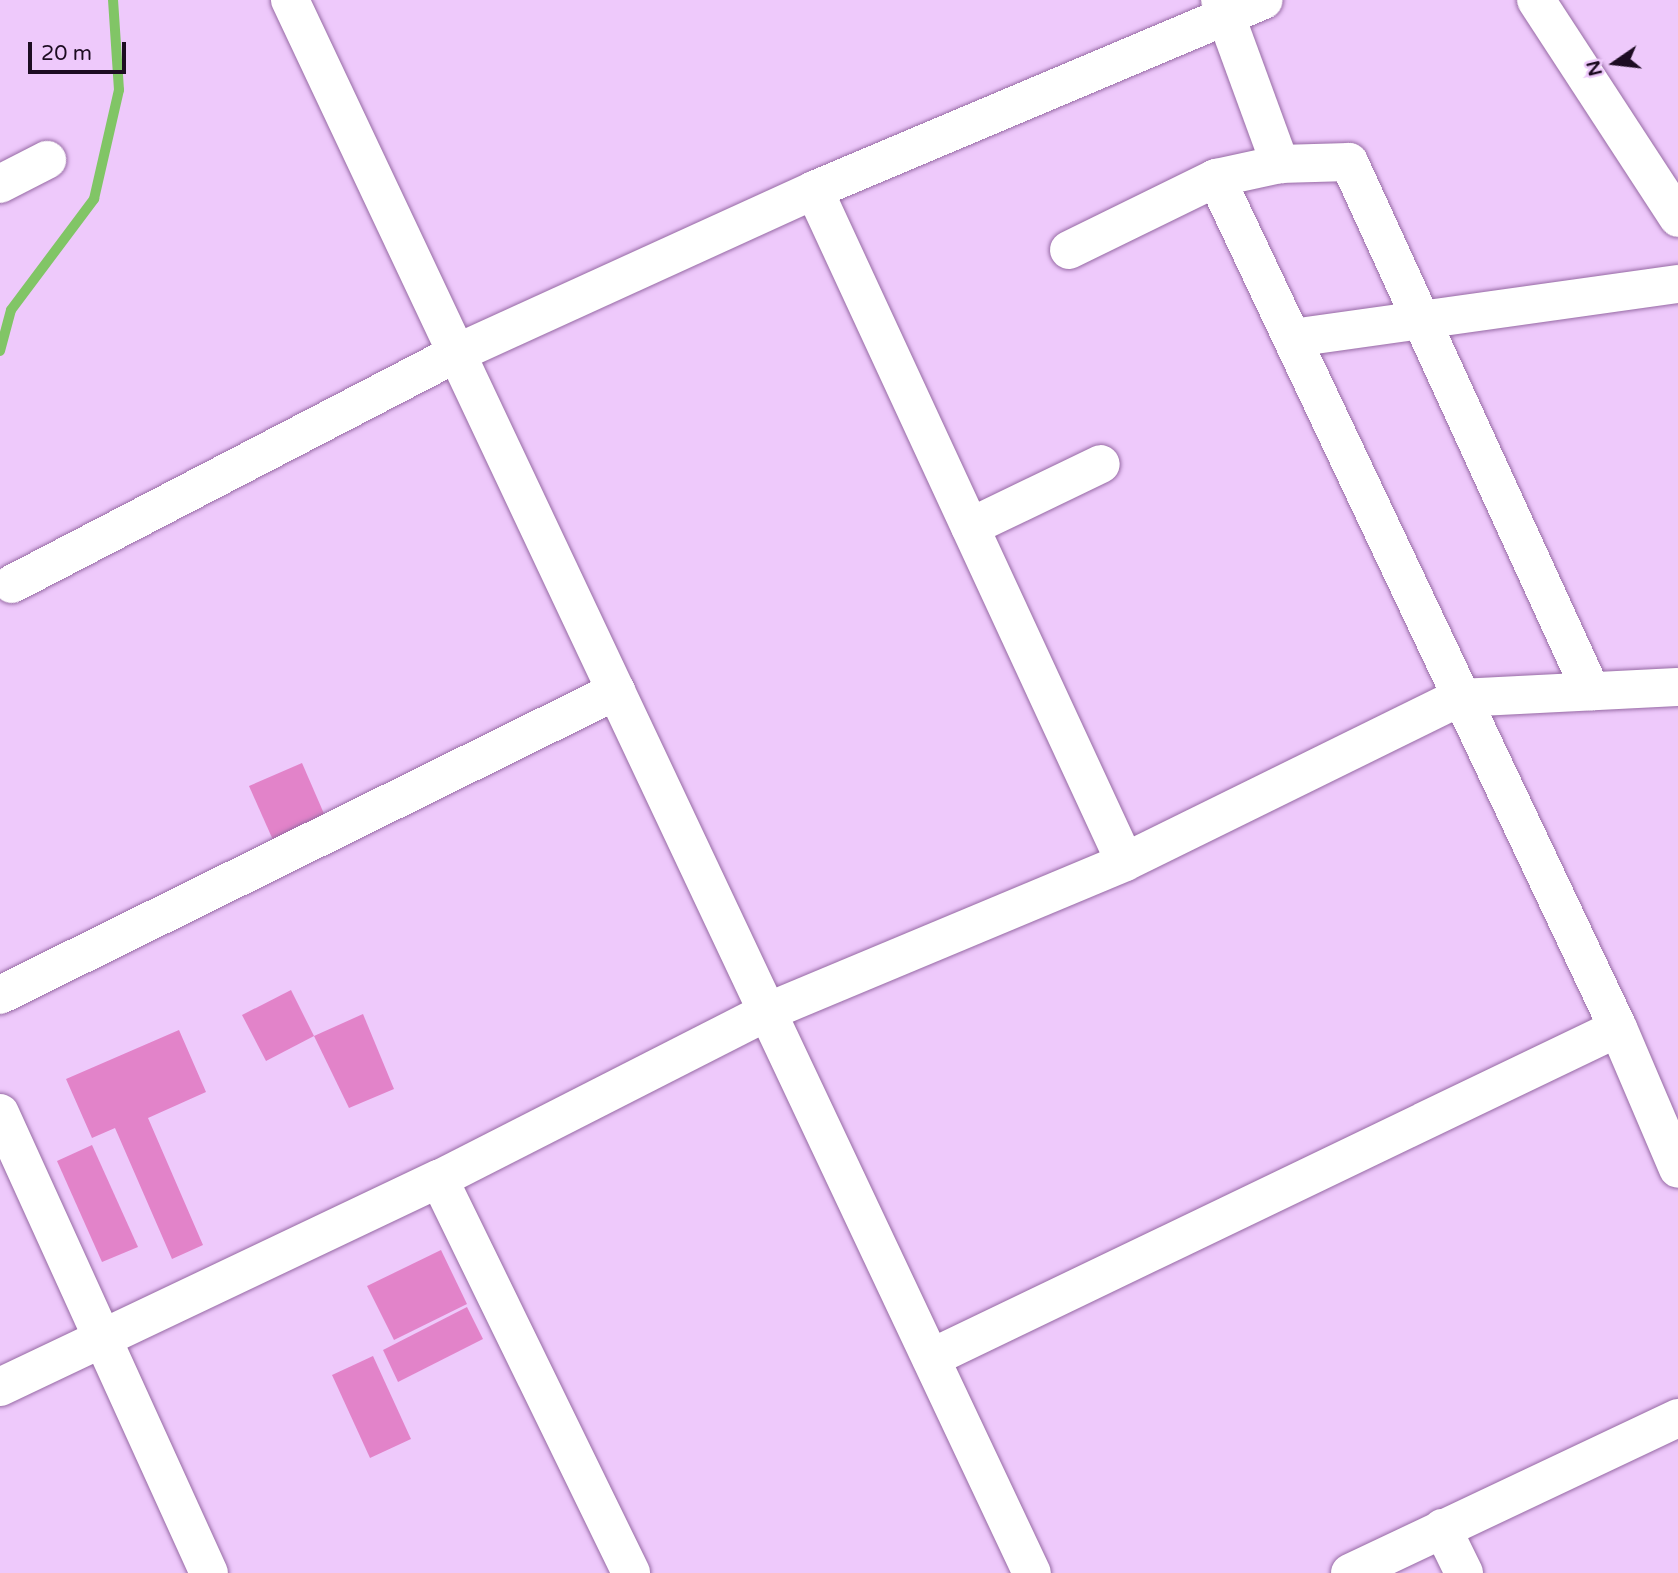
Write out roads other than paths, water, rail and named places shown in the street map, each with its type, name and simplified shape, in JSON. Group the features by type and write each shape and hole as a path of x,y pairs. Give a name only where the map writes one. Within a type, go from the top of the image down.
{"street":[{"path":"12,584 457,353 1223,6 1263,0"},
{"path":"1536,0 1678,218"},
{"path":"304,5 457,353 1032,1573"},
{"path":"1223,6 1280,164"},
{"path":"0,184 47,160"},
{"path":"1069,250 1216,178 1280,164 1349,162 1591,691"},
{"path":"1216,178 1459,698 1618,1028 1678,1169"},
{"path":"814,190 1125,862"},
{"path":"1293,338 1678,284"},
{"path":"970,527 1101,464"},
{"path":"0,1388 439,1179 767,1012 1125,862 1459,698 1677,689"},
{"path":"0,995 616,691"},
{"path":"931,1358 1618,1028"},
{"path":"0,1114 208,1573"},
{"path":"439,1179 631,1573"},
{"path":"1350,1573 1678,1418"},
{"path":"1442,1528 1464,1573"}],"waterway":[{"path":"0,351 11,310 94,199 119,90 113,0"}]}
